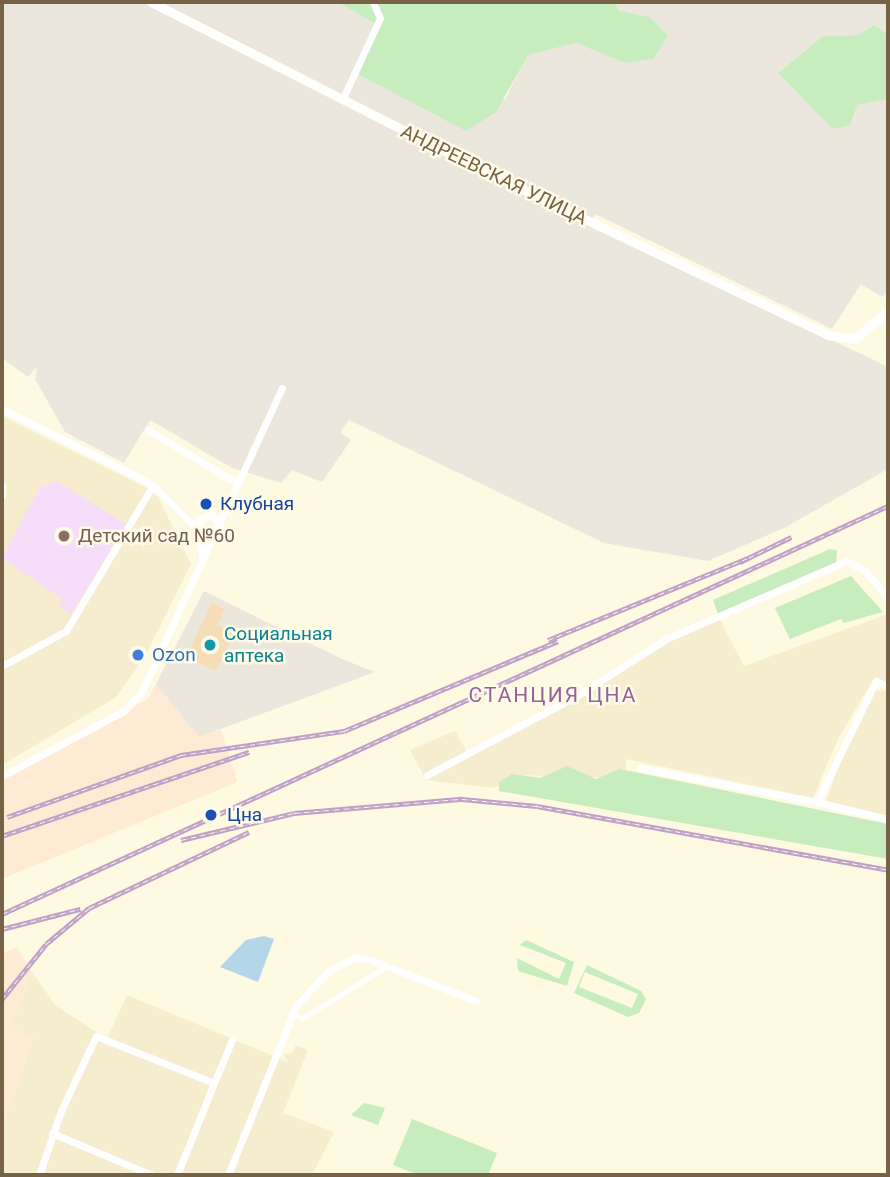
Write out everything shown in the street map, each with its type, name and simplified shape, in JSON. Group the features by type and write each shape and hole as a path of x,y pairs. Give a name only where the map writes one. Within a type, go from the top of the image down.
{"street":[{"name":"АНДРЕЕВСКАЯ УЛИЦА","path":"151,2 342,100 840,339 855,339 888,311"},
{"path":"342,100 380,18 373,2"},
{"path":"2,776 134,702 282,388"},
{"path":"2,409 153,485 198,530"},
{"path":"148,430 237,483"},
{"path":"2,485 2,495"},
{"path":"2,666 66,631 153,485"},
{"path":"202,561 198,530 204,514 219,524"},
{"path":"427,775 575,697 668,638 846,561 865,571 888,597"},
{"path":"817,802 876,681 888,686"},
{"path":"639,768 817,802 888,819"},
{"path":"228,1175 293,1015 308,989 344,960 356,957 387,966 476,1001"},
{"path":"293,1015 303,1018 387,966"},
{"path":"39,1175 52,1133 96,1036 214,1083"},
{"path":"177,1175 232,1040"},
{"path":"52,1133 152,1175"}],"shaded area":[{"path":"2,2 337,2 505,100 527,55 576,43 597,51 650,17 620,11 614,2 888,2 888,34 874,25 858,35 823,36 778,73 833,128 857,105 888,99 888,292 882,297 861,284 832,329 595,214 591,224 888,367 888,469 784,528 708,561 604,543 349,420 340,432 351,440 322,482 292,470 281,483 232,468 150,420 124,463 65,432 35,379 37,367 28,377 2,358"},
{"path":"2,416 145,487 158,497 191,564 144,658 115,698 2,765"},
{"name":"Детский сад №60","path":"56,481 126,524 71,614 60,607 61,598 2,558 39,488"},
{"path":"204,591 342,659 375,672 199,737 156,684"},
{"path":"888,614 888,683 874,678 838,739 813,798 626,759 625,778 513,775 494,788 426,780 410,750 455,731 470,757 667,641 720,620 744,666"},
{"path":"156,684 199,737 221,730 237,782 2,879 2,778 148,699"},
{"path":"888,690 888,816 826,801 851,732 874,691"},
{"path":"17,947 32,972 10,1027 33,1037 2,1127 2,954"},
{"path":"32,972 56,1006 107,1039 127,995 288,1062 283,1054 292,1053 296,1045 308,1050 283,1113 334,1132 312,1175 2,1175 2,1127 33,1038 10,1027"}],"green space":[{"path":"337,2 614,2 620,11 650,17 668,36 653,59 626,63 576,43 528,55 496,112 466,131 354,72 377,25"},
{"path":"874,25 888,34 888,99 857,105 850,125 833,129 778,73 823,36 858,35"},
{"path":"830,549 837,550 836,563 718,614 713,600"},
{"path":"851,576 883,612 844,623 841,619 790,639 775,608"},
{"path":"567,766 596,779 620,769 888,824 888,859 499,791 499,782 512,774 540,778"},
{"path":"526,940 574,962 567,986 518,971 517,958 559,979 566,963 520,945"},
{"path":"587,965 641,991 646,999 639,1013 628,1017 574,993","holes":["585,972 638,994 632,1008 579,987"]},
{"path":"364,1103 385,1108 378,1125 351,1115"},
{"path":"412,1119 497,1153 488,1175 419,1175 393,1165"}],"water":[{"path":"264,936 274,939 258,982 220,967 246,940"}],"building":[{"name":"Социальная аптека","path":"212,603 225,609 217,625 234,633 216,671 186,657"}],"railway":[{"path":"2,914 888,506"},
{"path":"740,562 791,537"},
{"path":"548,640 748,558"},
{"path":"7,817 181,755 344,731 558,641"},
{"path":"2,836 249,752"},
{"path":"181,840 294,813 462,799 537,806 888,870"},
{"path":"2,999 46,944 89,908 249,832"},
{"path":"2,929 80,909"}],"place":[{"name":"Клубная","path":"206,504"},
{"name":"Детский сад №60","path":"64,536"},
{"name":"Социальная аптека","path":"210,645"},
{"name":"Ozon","path":"138,655"},
{"name":"Цна","path":"211,815"}],"district":[{"name":"СТАНЦИЯ ЦНА","path":"553,695"}]}
